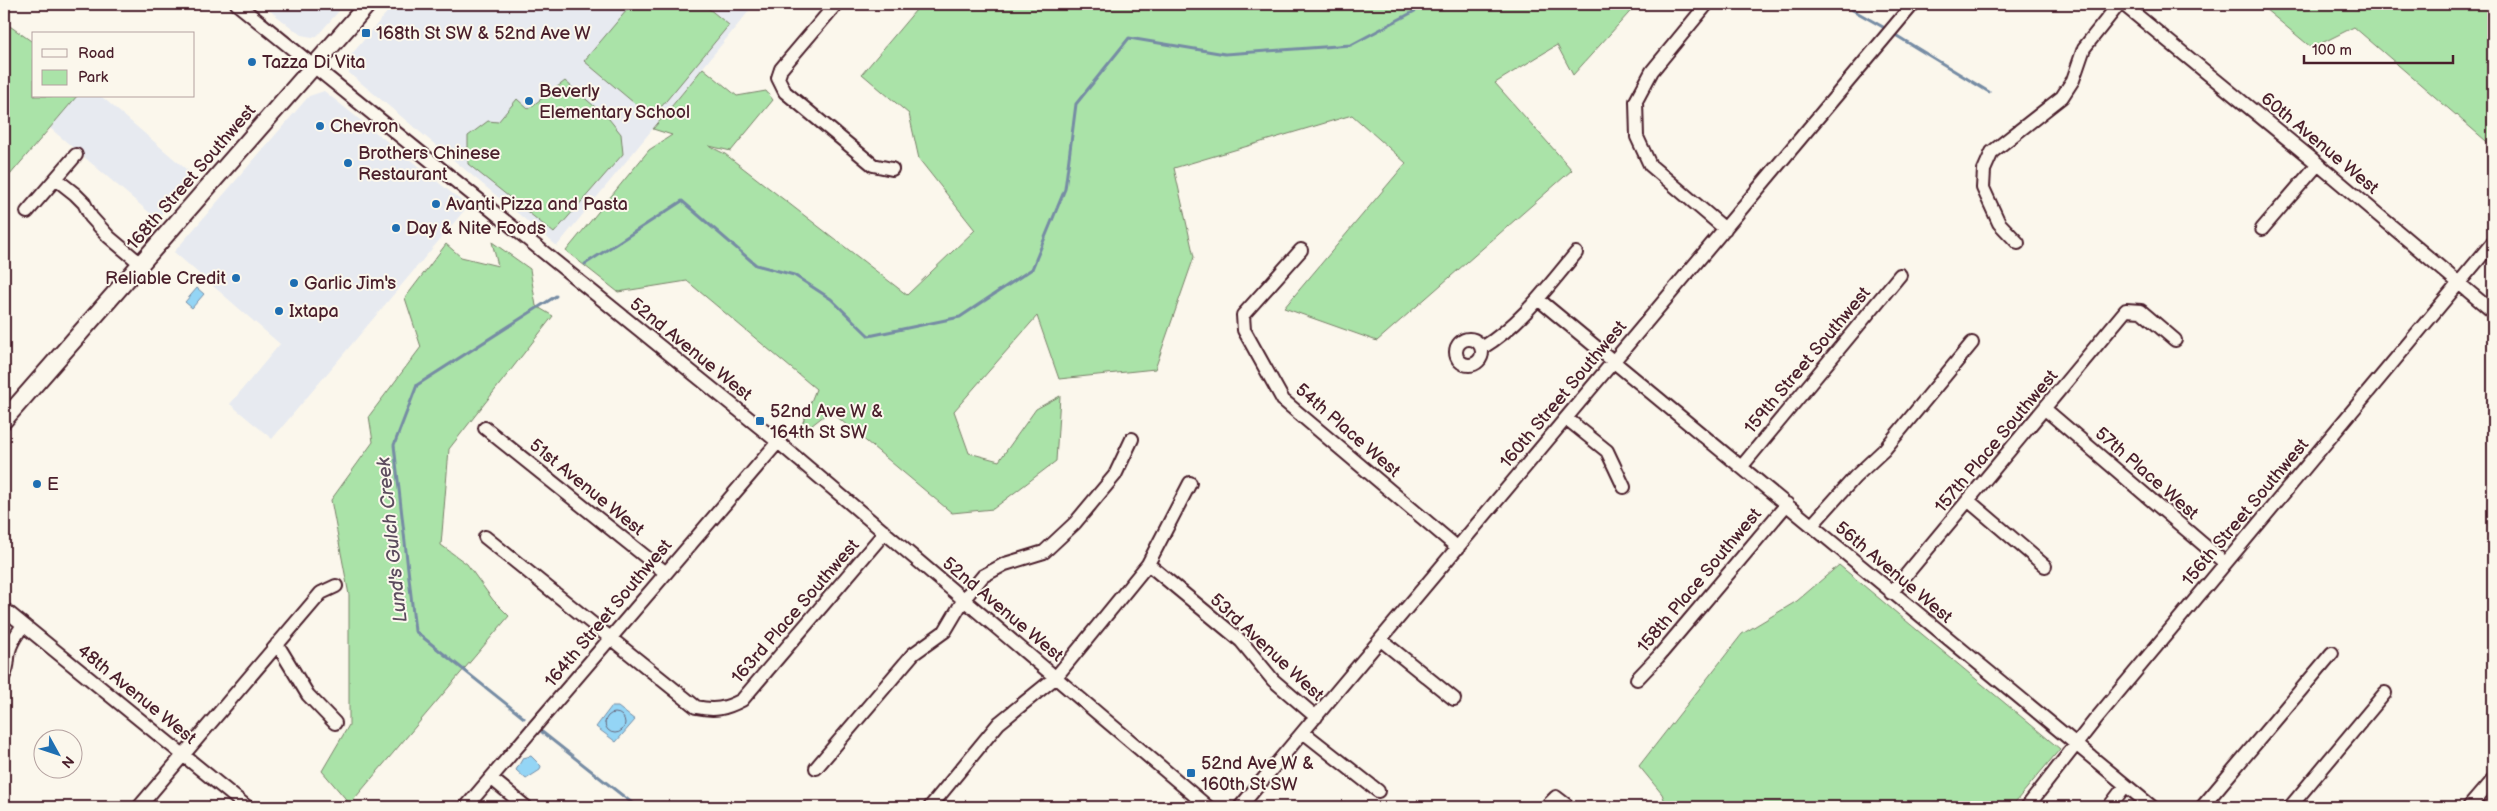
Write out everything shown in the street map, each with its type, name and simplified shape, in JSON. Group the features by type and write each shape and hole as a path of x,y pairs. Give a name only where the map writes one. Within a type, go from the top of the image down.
{"main road":[{"name":"168th Street Southwest","path":"4,420 368,4"}],"street":[{"name":"52nd Avenue West","path":"237,4 778,442 1056,676 1208,807"},
{"path":"836,4 781,69 778,78 785,92 874,165 892,169"},
{"path":"1707,4 1652,71 1636,101 1638,137 1650,165 1724,229"},
{"name":"160th Street Southwest","path":"1240,807 1913,4"},
{"path":"2018,243 1999,223 1983,188 1984,170 1992,152 2062,97 2072,80 2084,48 2121,4"},
{"name":"60th Avenue West","path":"2121,4 2318,164 2493,312"},
{"path":"27,212 76,155"},
{"path":"2262,229 2318,164"},
{"path":"56,179 76,194 91,217 109,237 142,264"},
{"name":"156th Street Southwest","path":"2028,807 2074,746 2493,242"},
{"name":"54th Place West","path":"1302,250 1243,315 1244,330 1283,400 1458,548"},
{"path":"1482,348 1504,334 1538,299 1576,253"},
{"name":"159th Street Southwest","path":"1742,466 1900,276"},
{"path":"1538,299 1613,363"},
{"name":"157th Place Southwest","path":"1891,593 2126,310 2141,311 2175,340"},
{"path":"1812,525 1855,477 1884,450 1972,343"},
{"name":"56th Avenue West","path":"1613,363 1742,466 2074,746 2152,807"},
{"name":"57th Place West","path":"2045,409 2225,563"},
{"path":"1566,418 1607,451 1624,487"},
{"name":"51st Avenue West","path":"486,428 666,573"},
{"path":"816,768 913,654 945,631 964,599 982,576 1005,564 1044,552 1075,523 1115,475 1132,439"},
{"name":"164th Street Southwest","path":"466,807 778,442"},
{"path":"930,807 999,723 1056,676 1148,564 1190,483"},
{"path":"1969,501 2045,566"},
{"name":"158th Place Southwest","path":"1637,679 1658,657 1786,504"},
{"name":"163rd Place Southwest","path":"611,637 696,707 712,710 727,708 742,700 885,532"},
{"path":"485,537 611,637"},
{"name":"53rd Avenue West","path":"1148,564 1240,641 1273,680 1316,717"},
{"path":"139,807 320,593 336,586"},
{"name":"48th Avenue West","path":"4,609 246,807"},
{"path":"4,675 8,669 9,651 23,625"},
{"path":"1381,640 1454,699"},
{"path":"277,644 308,695 335,723"},
{"path":"2202,807 2332,653"},
{"path":"2290,807 2385,693"},
{"path":"1303,732 1378,791"},
{"path":"491,778 526,807"},
{"path":"2469,807 2493,779"},
{"path":"2109,807 2125,786"},
{"path":"1546,807 1556,797 1569,807"}],"shaded area":[{"path":"274,4 345,4 317,36 312,37 301,35 269,10"},
{"name":"Beverly Elementary School","path":"394,4 740,4 749,11 557,246 349,73 346,61"},
{"path":"324,91 468,206 272,439 230,404 280,344 174,252 309,96"},
{"path":"75,98 103,98 194,176 157,219 50,128"}],"green space":[{"path":"632,4 703,4 729,25 652,118 584,61"},
{"path":"921,4 1637,4 1573,75 1557,45 1495,83 1572,170 1377,341 1284,308 1406,163 1352,115 1174,168 1194,257 1155,369 1059,379 1037,316 954,411 969,453 999,461 1036,409 1060,396 1056,461 993,509 952,513 830,411 797,437 816,389 687,281 618,292 566,251 649,150 672,135 653,129 703,68 737,96 766,91 773,100 731,151 709,146 725,154 907,295 975,230 919,159 909,114 862,74"},
{"path":"2259,4 2493,4 2493,147 2354,27 2312,48"},
{"path":"4,22 32,42 32,98 75,98 4,182"},
{"path":"565,81 609,119 621,134 623,154 554,233 468,164 468,136 488,121 498,122 517,99 528,109"},
{"path":"492,242 530,269 536,306 553,316 449,449 441,545 467,564 493,600 509,616 350,804 322,771 349,725 349,595 331,500 373,442 369,416 421,347 405,298 446,244 461,257 498,266"},
{"path":"1839,565 2060,749 2011,807 1667,807 1662,794 1639,766 1742,634 1797,601"}],"water":[{"path":"197,288 204,294 192,308 185,302"},
{"path":"611,707 618,707 635,720 616,742 596,727"},
{"path":"531,756 541,766 540,770 526,779 516,770 523,758"}],"waterway":[{"name":"Lund's Gulch Creek","path":"585,264 682,201 756,265 794,275 831,299 869,336 960,317 1032,269 1065,189 1076,104 1129,38 1225,54 1351,45 1428,4"},
{"path":"1842,4 1883,27"},
{"path":"1897,36 1989,92"},
{"name":"Lund's Gulch Creek","path":"524,718 415,631 394,445 417,385 556,296"},
{"name":"Lund's Gulch Creek","path":"542,732 637,807"}],"place":[{"name":"168th St SW & 52nd Ave W","path":"366,33"},
{"name":"Tazza Di Vita","path":"252,62"},
{"name":"Beverly Elementary School","path":"529,101"},
{"name":"Chevron","path":"320,126"},
{"name":"Brothers Chinese Restaurant","path":"348,163"},
{"name":"Avanti Pizza and Pasta","path":"436,204"},
{"name":"Day & Nite Foods","path":"396,228"},
{"name":"Reliable Credit","path":"236,278"},
{"name":"Garlic Jim's","path":"294,283"},
{"name":"Ixtapa","path":"279,311"},
{"name":"52nd Ave W & 164th St SW","path":"760,421"},
{"name":"E","path":"37,484"},
{"name":"52nd Ave W & 160th St SW","path":"1191,773"}]}
